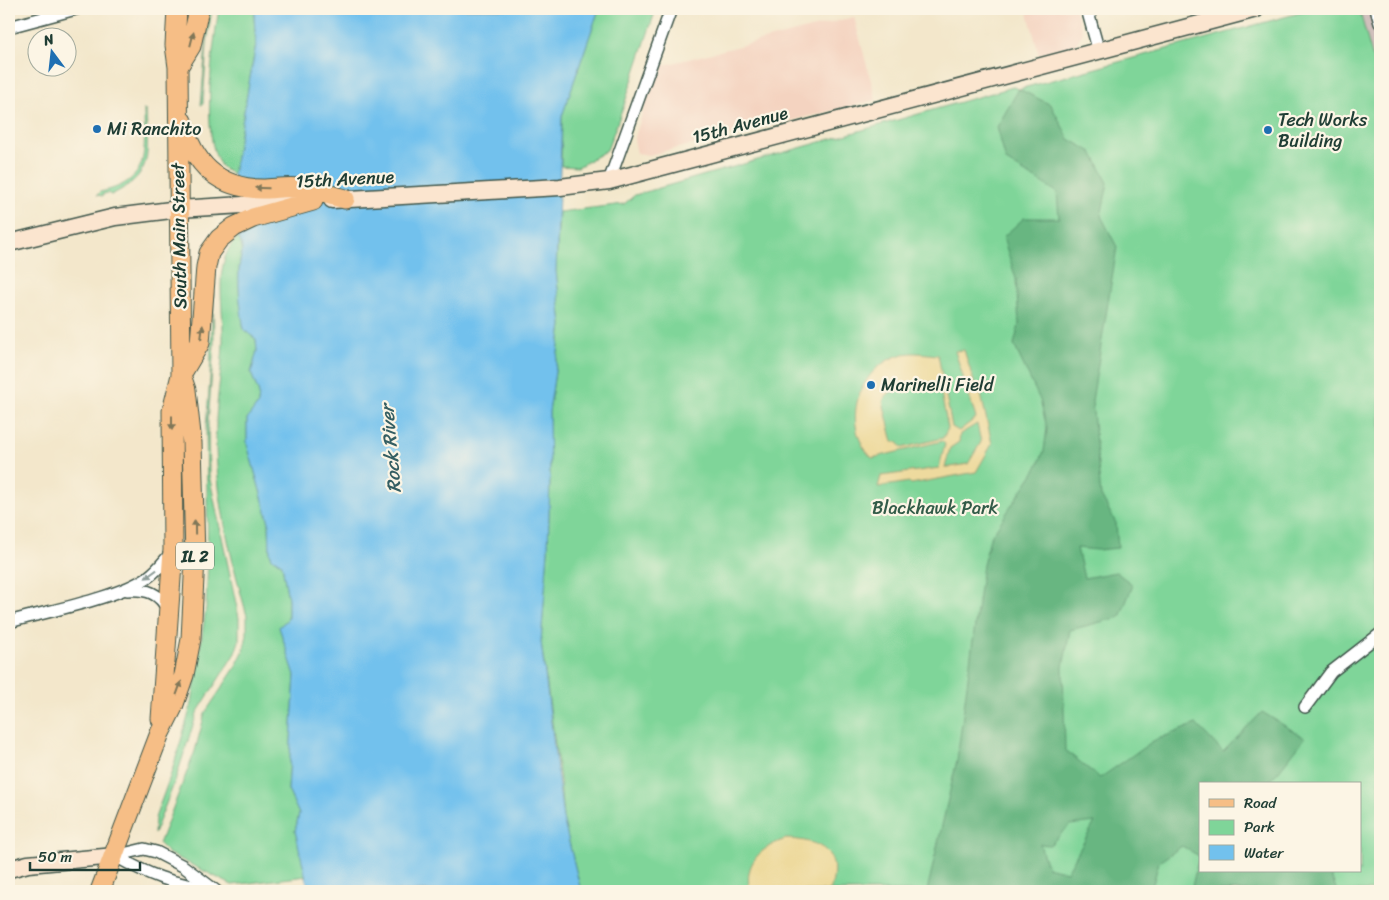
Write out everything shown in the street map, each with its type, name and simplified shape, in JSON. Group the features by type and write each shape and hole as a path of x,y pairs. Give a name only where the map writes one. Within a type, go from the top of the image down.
{"main road":[{"path":"178,67 191,46 199,9"},
{"name":"15th Avenue","path":"9,243 115,217 179,209 560,187 609,181 1256,9"},
{"name":"South Main Street","path":"160,733 170,616 173,550 172,411 181,375 178,67 174,11"},
{"path":"178,104 184,127 194,150 201,162 219,178 239,187 300,188 344,199"},
{"path":"181,375 200,343 206,267 209,253 224,235 253,218 313,201"},
{"name":"South Main Street","path":"100,891 115,856 160,733 173,707 184,675 191,639 195,557 192,443 186,390 181,375"},
{"path":"9,869 28,864 115,856"}],"street":[{"path":"9,27 76,9"},
{"path":"609,181 671,9"},
{"path":"1087,9 1099,52"},
{"path":"1376,9 1380,23"},
{"path":"122,590 152,573 173,550"},
{"path":"9,622 122,590 143,589 157,595 165,604 170,616"},
{"path":"1305,707 1331,672 1380,634"},
{"path":"115,856 144,849 156,852 183,866 213,890"},
{"path":"115,856 143,872 179,885 213,890"}],"shaded area":[{"path":"1027,9 1075,9 1083,33 1075,45 1039,55"},
{"path":"1359,9 1380,9 1380,84"},
{"path":"854,17 876,100 649,155 637,153 634,140 657,67"}],"green space":[{"path":"209,9 212,9 207,43 203,104 201,105"},
{"path":"219,9 258,9 254,17 256,44 233,174 221,166 215,152 211,134 211,66"},
{"path":"599,9 656,9 607,150 578,167 561,166 562,116"},
{"name":"Blackhawk Park","path":"1314,9 1359,9 1380,84 1380,891 581,891 563,818 560,780 541,642 548,551 549,412 562,325 556,271 559,212 624,204 635,195 1013,87 1019,89"},
{"path":"1019,89 1051,105 1069,139 1092,152 1108,183 1101,216 1117,247 1092,401 1101,496 1116,523 1118,548 1097,550 1077,548 1084,578 1116,572 1133,585 1120,617 1070,630 1063,667 1065,750 1100,778 1153,741 1196,724 1223,752 1262,712 1305,738 1268,782 1199,782 1199,856 1182,846 1159,862 1151,891 927,891 957,760 983,565 990,538 1036,469 1044,451 1047,428 1040,400 1014,345 1019,324 1016,279 1003,237 1024,218 1059,218 1057,192 1006,161 997,127","holes":["1095,822 1067,872 1047,867 1040,844 1050,845 1070,825"]},
{"path":"144,109 146,112 147,152 141,171 125,187 111,195 108,193 103,194 103,196 97,195 100,192 117,187 129,180 137,172 142,162 144,151"},
{"path":"238,237 242,246 239,266 239,293 244,330 256,339 257,351 251,373 259,393 258,404 247,419 247,444 269,522 270,553 272,558 282,564 288,599 288,619 279,627 295,675 288,790 299,814 295,831 307,876 232,885 168,853 159,844 195,751 205,713 235,668 243,652 247,635 247,616 224,522 216,450 216,414 223,343 222,269 230,246"},
{"path":"213,293 214,344 208,423 209,475 239,618 239,641 235,653 197,713 175,781 154,834 155,818 172,771 192,703 206,608 208,558 206,426 210,379"},
{"path":"1199,856 1199,872 1329,872 1337,891 1191,891"}],"sand":[{"path":"964,350 976,388 980,390 992,444 976,472 911,484 909,482 878,487 881,476 939,468 945,444 942,441 872,458 862,445 857,430 855,414 858,399 864,385 873,372 885,362 900,355 914,353 938,355 952,427 959,431 976,418 955,351","holes":["932,382 933,386 940,388 948,428 943,438 902,448 898,442 893,442 883,402 886,396 897,389","977,424 981,442 968,464 945,468 950,448 959,442 960,434"]},
{"path":"786,839 809,842 826,851 834,867 830,891 750,891 749,872 756,858 769,847"}],"water":[{"name":"Rock River","path":"256,9 599,9 562,116 556,271 562,325 549,412 548,551 541,642 563,818 581,891 309,891 295,831 299,814 288,790 295,675 279,627 288,619 288,599 282,564 272,558 270,553 269,522 247,444 247,419 258,404 259,393 251,373 257,351 256,339 244,330 239,293 239,266 242,246 238,237 233,174 256,44 254,17"}],"place":[{"name":"Mi Ranchito","path":"97,129"},
{"name":"Tech Works Building","path":"1268,130"},
{"name":"Marinelli Field","path":"871,385"}]}
